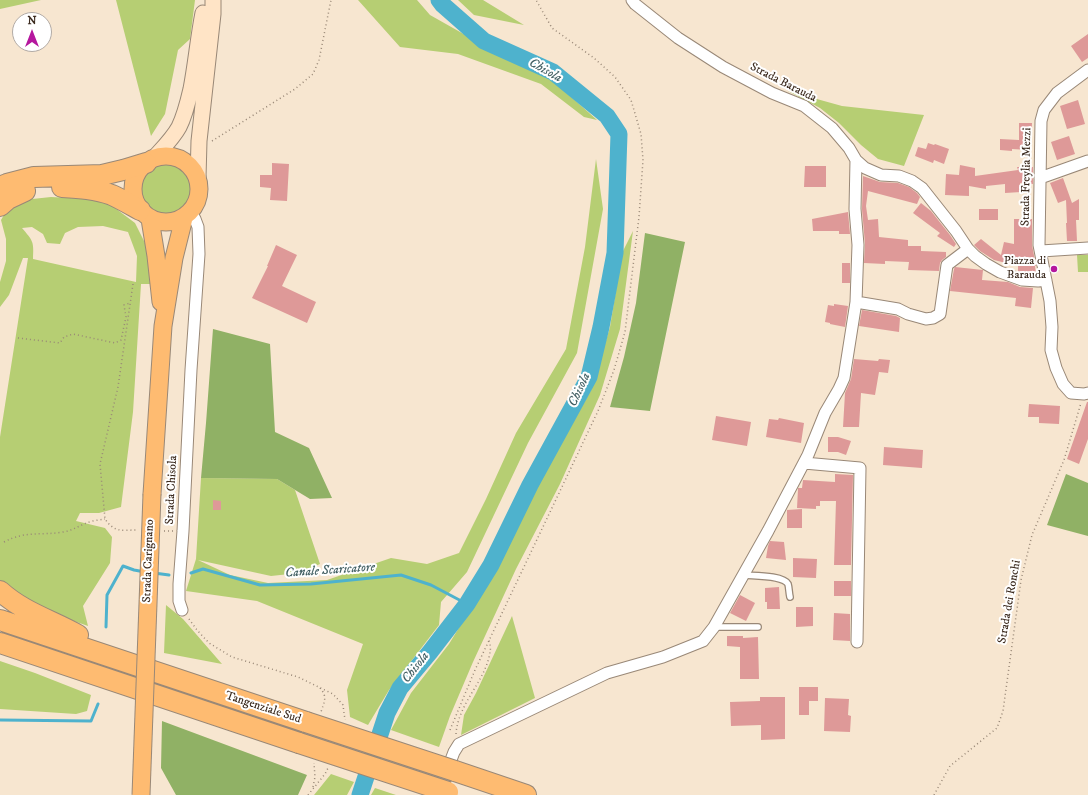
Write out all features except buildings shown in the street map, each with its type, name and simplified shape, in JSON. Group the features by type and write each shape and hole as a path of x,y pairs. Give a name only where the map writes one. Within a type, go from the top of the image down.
{"highway":[{"path":"7,190 34,177 102,175 150,160"},
{"path":"7,190 49,187 91,190 113,196 145,214"},
{"path":"0,206 8,199 7,190"},
{"path":"0,591 8,599 25,610 66,629 130,664"},
{"name":"Tangenziale Sud","path":"0,620 130,664 313,717 455,771 526,795"},
{"name":"Tangenziale Sud","path":"0,643 447,794"}],"main road":[{"path":"206,0 194,75 183,119 172,138 138,170 134,180 134,201 145,214 158,222 167,223 176,221 187,215 196,204 200,194 198,178 199,141 213,0"},
{"path":"150,160 164,156 174,156 183,160 190,166 198,178"},
{"path":"145,214 156,256 163,326"},
{"path":"163,326 174,258 187,215"},
{"name":"Strada Carignano","path":"141,795 152,494 163,326"}],"street":[{"name":"Strada Barauda","path":"632,0 678,38 723,67 772,93 804,106 832,128 856,160 865,168 881,175 899,176 912,181 922,188 956,231 968,249 986,264 1022,280 1046,280"},
{"name":"Strada Freylia Mezzi","path":"1086,393 1071,393 1063,384 1056,368 1051,350 1052,327 1050,301 1039,245 1040,121 1044,110 1057,93 1088,70"},
{"path":"447,794 454,752 458,744 607,673 663,657 703,641 714,627 804,463 825,413 844,378 856,302 858,245 855,209 856,160"},
{"path":"1040,178 1088,161"},
{"name":"Strada Chisola","path":"182,610 179,601 179,584 199,254 198,227 195,219 187,215"},
{"path":"1040,251 1088,248"},
{"path":"856,302 898,309 908,314 926,319 933,318 940,314 947,265 968,249"},
{"path":"804,463 860,468 857,642"}],"lane":[{"path":"743,575 777,578 783,580 788,584 790,597"},
{"path":"714,627 758,628"}],"path":[{"path":"199,141 213,140 295,89 314,74 319,60 331,0"},
{"path":"450,730 475,670 594,418 614,370 625,332 640,217 643,160 641,134 630,100 615,77 594,58 552,28 536,0"},
{"path":"133,284 118,387 100,464 105,519 109,525 116,530 138,530"},
{"path":"18,338 60,343 64,337 73,334 115,343 121,340 126,317 124,305 130,303"},
{"name":"Strada dei Ronchi","path":"934,795 950,766 997,728 1003,711 1021,580 1032,535 1064,460 1086,393"},
{"path":"4,542 13,537 26,534 71,530 84,523 105,519"},
{"path":"159,531 183,531"},
{"path":"182,610 209,643 232,657 298,677 319,687 324,692 325,700 313,717"},
{"path":"458,744 456,733 459,720 468,699 487,667 491,651 489,640"},
{"path":"308,795 312,789 315,777 314,758"}],"green space":[{"path":"0,0 41,0 0,9"},
{"path":"116,0 195,0 190,39 178,50 165,114 151,136"},
{"path":"358,0 417,0 430,15 476,41 549,77 597,120 584,117 541,84 458,54 400,47"},
{"path":"458,0 483,0 524,25 474,15"},
{"path":"788,91 842,106 924,115 904,166 878,159 861,145 839,123 820,108"},
{"path":"596,159 603,209 577,353 528,443 467,572 441,602 439,625 389,690 368,725 350,717 347,690 363,644 257,601 186,591 196,559 201,478 277,479 295,490 320,564 299,573 271,576 198,560 230,575 268,583 327,580 391,558 427,564 459,553 486,499 516,433 566,349 585,247"},
{"path":"161,164 171,164 184,171 191,184 191,194 184,207 171,214 161,214 152,210 145,203 141,194 141,184 145,175 152,168"},
{"path":"51,197 89,199 111,205 135,223 147,247 150,284 141,284 133,412 121,507 99,513 80,513 76,521 105,528 112,537 110,563 83,606 88,626 57,615 17,597 0,580 0,437 28,258 23,258 9,295 0,307 0,282 6,261 6,239 1,220 8,208 23,200","holes":["103,226 128,232 137,256 136,282 33,259 32,242 22,228 32,227 43,234 47,243 60,244 65,233 78,227"]},
{"path":"633,231 620,329 600,395 560,484 516,569 473,662 450,716 439,747 391,730 411,693 449,644 501,559 545,472 591,390 610,327 622,253"},
{"path":"645,233 685,242 650,411 610,407 624,357 636,303"},
{"path":"1077,255 1088,255 1088,272 1078,272"},
{"path":"213,329 270,344 275,432 309,448 332,498 310,499 277,479 201,478"},
{"path":"1066,474 1088,483 1088,536 1047,525"},
{"path":"166,605 183,619 222,664 164,653"},
{"path":"512,616 535,698 461,735 464,715"},
{"path":"0,661 91,695 87,711 76,714 0,709"},
{"path":"162,721 307,775 298,795 176,795 161,768"},
{"path":"331,774 354,782 347,795 314,795"},
{"path":"375,788 396,795 371,795"}],"waterway":[{"name":"Chisola","path":"360,795 387,713 400,688 467,604 491,565 530,485 589,377 601,327 615,253 619,134 607,116 553,72 484,41 439,0"},
{"name":"Canale Scaricatore","path":"106,627 107,595 123,566 145,572"},
{"name":"Canale Scaricatore","path":"191,573 203,569 260,585 311,584 401,575 431,585 467,604"},
{"name":"Canale Scaricatore","path":"154,573 169,575"},
{"name":"Canale Scaricatore","path":"0,720 91,721 98,704"}],"place":[{"name":"Piazza di Barauda","path":"1054,269"}]}
